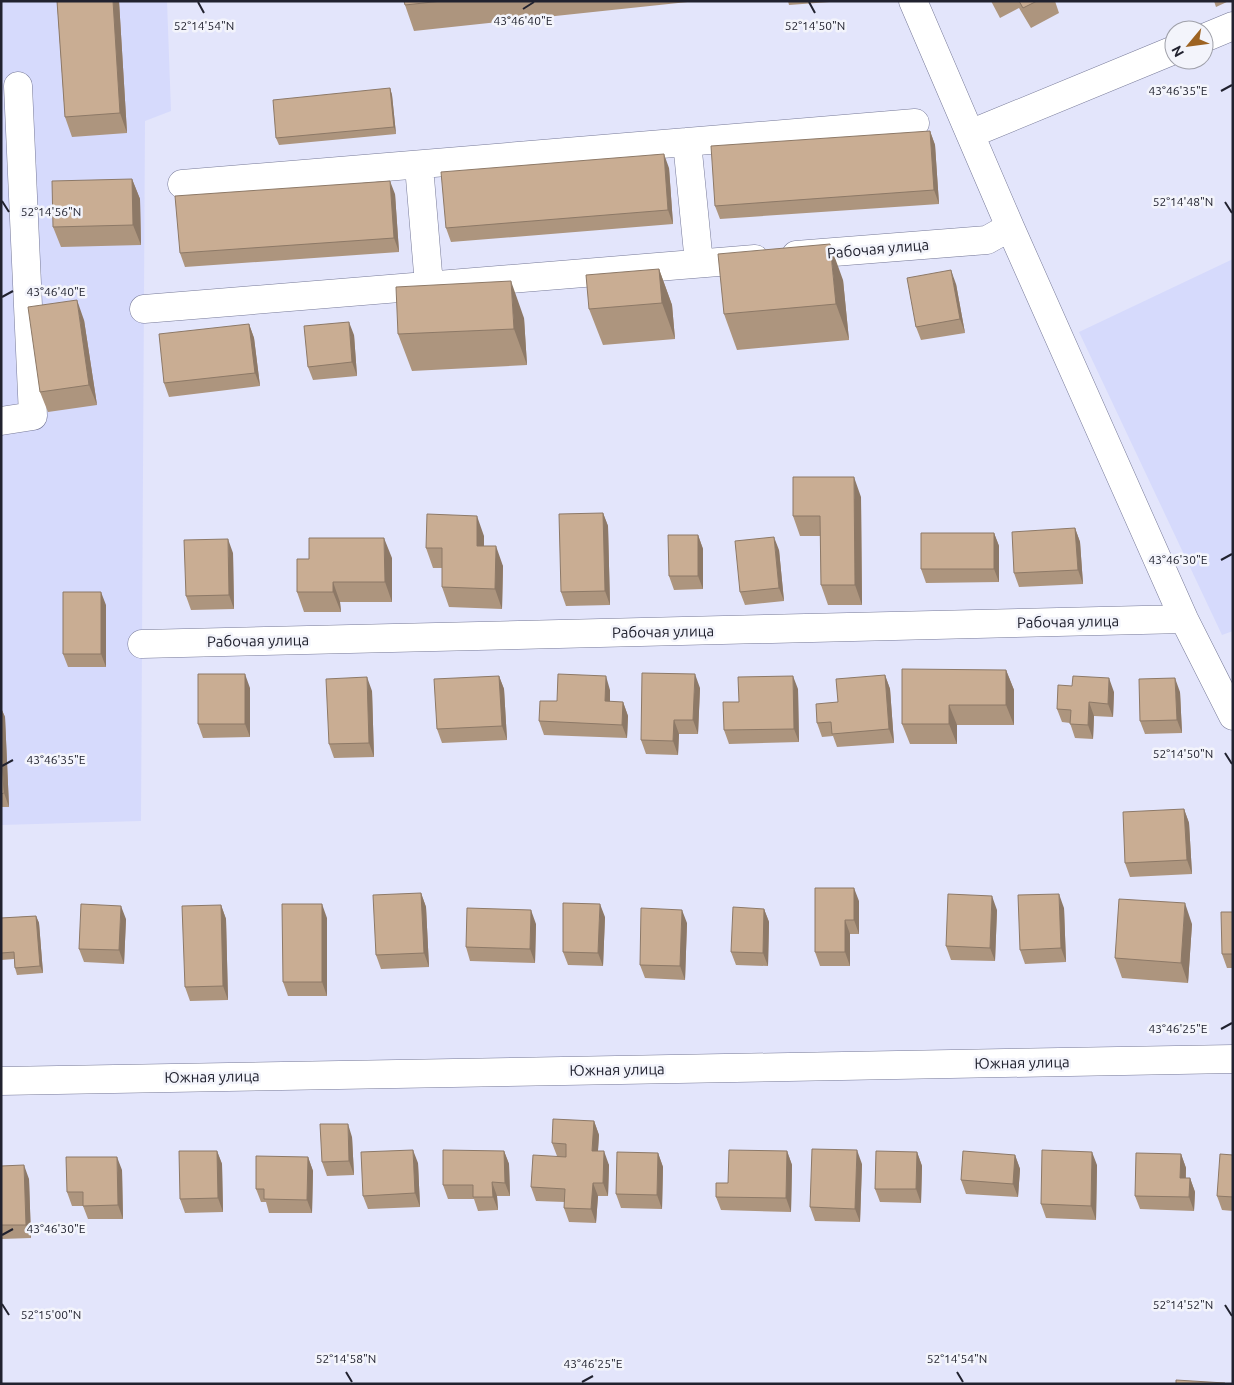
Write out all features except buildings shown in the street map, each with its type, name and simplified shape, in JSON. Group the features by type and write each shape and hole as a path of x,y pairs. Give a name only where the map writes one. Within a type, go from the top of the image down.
{"street":[{"path":"914,1 1010,226 1184,620 1233,716"},
{"path":"1214,34 1233,26"},
{"path":"970,134 1164,54"},
{"path":"1,422 33,416 18,86"},
{"path":"182,184 419,166 915,123"},
{"path":"687,142 699,263"},
{"path":"419,166 429,285"},
{"name":"Рабочая улица","path":"144,309 987,240 1010,226"},
{"name":"Рабочая улица","path":"142,644 1184,620"},
{"name":"Южная улица","path":"1,1080 1233,1059"}],"shaded area":[{"path":"1,1 167,1 171,111 145,121 141,821 1,825"},
{"path":"1233,259 1233,631 1222,635 1079,332"}]}
